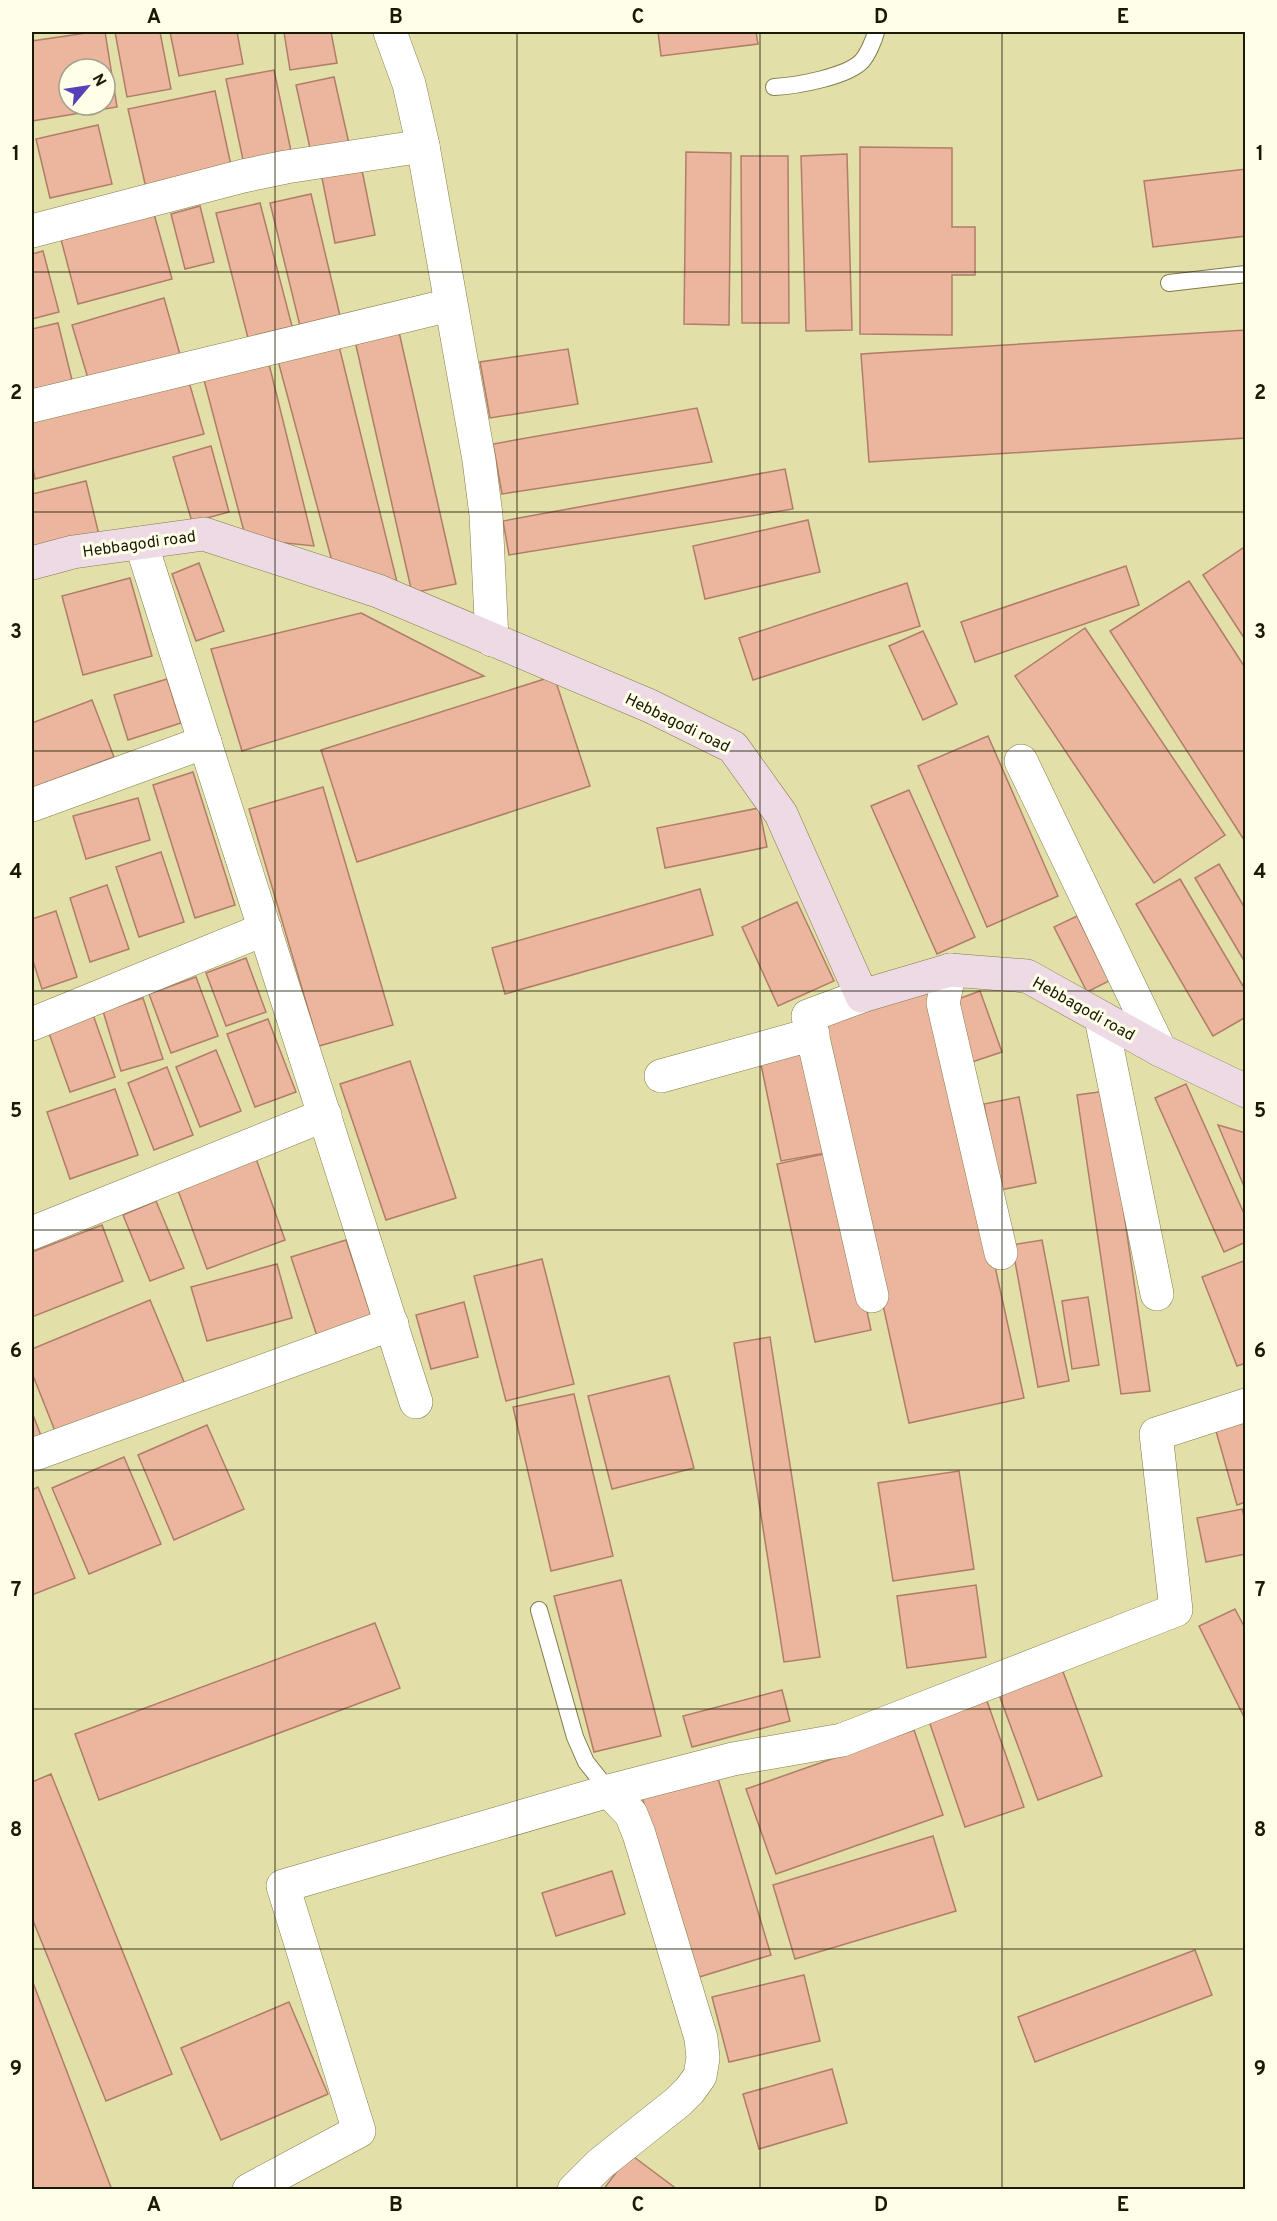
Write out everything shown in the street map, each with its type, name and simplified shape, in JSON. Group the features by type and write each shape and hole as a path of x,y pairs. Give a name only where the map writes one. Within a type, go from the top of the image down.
{"street":[{"path":"390,32 409,84 423,146 479,460 486,515 492,640"},
{"path":"32,231 243,176 286,167 423,146"},
{"path":"32,406 450,305"},
{"name":"Hebbagodi road","path":"32,562 73,552 204,534 378,591 650,706 733,747 781,814 862,996 950,970 1027,976 1160,1050 1245,1091"},
{"path":"141,543 416,1402"},
{"path":"32,805 205,742"},
{"path":"1021,761 1160,1050"},
{"path":"32,1024 265,929"},
{"path":"950,970 943,1003 1001,1253"},
{"path":"862,996 808,1016 872,1296"},
{"path":"1101,1018 1157,1294"},
{"path":"661,1076 813,1034"},
{"path":"32,1233 325,1115"},
{"path":"32,1455 392,1324"},
{"path":"249,2190 359,2131 283,1886 609,1791 733,1759 842,1740 1176,1610 1156,1434 1245,1406"},
{"path":"573,2190 600,2164 678,2102 700,2076 703,2058 701,2038 639,1834 631,1814 609,1791"}],"lane":[{"path":"774,87 795,86 836,75 862,61 876,32"},
{"path":"1169,283 1245,274"},
{"path":"539,1610 575,1737 586,1762 609,1791"}],"building":[{"path":"105,32 109,57 57,57 57,117 32,121 32,41"},
{"path":"115,32 160,32 171,89 127,97"},
{"path":"170,32 237,32 243,64 179,76"},
{"path":"284,32 331,32 337,63 290,70"},
{"path":"658,32 756,32 758,44 661,56"},
{"path":"274,70 291,151 243,160 226,79"},
{"path":"334,77 350,148 312,157 296,85"},
{"path":"215,91 232,170 146,188 128,109"},
{"path":"98,125 112,184 50,198 36,139"},
{"path":"860,147 952,148 952,227 975,227 975,275 952,275 952,335 860,334"},
{"path":"686,152 731,153 729,325 684,324"},
{"path":"847,154 852,330 806,331 801,156"},
{"path":"741,156 788,156 789,323 742,323"},
{"path":"360,160 375,235 335,243 320,168"},
{"path":"1246,169 1246,236 1153,247 1144,181"},
{"path":"311,194 341,320 301,330 270,203"},
{"path":"151,203 172,279 78,304 58,228"},
{"path":"260,203 293,330 249,342 216,213"},
{"path":"200,206 214,262 185,269 171,214"},
{"path":"43,251 59,312 32,319 32,254"},
{"path":"164,298 181,358 90,385 72,325"},
{"path":"58,323 72,380 32,390 32,329"},
{"path":"397,323 456,584 412,593 353,332"},
{"path":"1246,330 1246,438 869,462 861,354"},
{"path":"338,342 397,582 333,565 277,357"},
{"path":"568,349 578,404 490,418 480,362"},
{"path":"269,364 314,546 246,539 204,380"},
{"path":"187,375 204,434 35,479 32,463 32,413"},
{"path":"697,408 712,462 502,494 493,444"},
{"path":"211,446 229,512 192,522 173,457"},
{"path":"785,469 793,509 509,555 503,521"},
{"path":"86,481 100,539 32,555 32,494"},
{"path":"808,520 820,572 705,599 693,546"},
{"path":"1246,546 1246,641 1203,575"},
{"path":"199,563 224,631 196,641 172,574"},
{"path":"1126,566 1139,605 975,662 961,622"},
{"path":"130,578 152,656 83,675 62,596"},
{"path":"1189,581 1246,669 1246,843 1110,631"},
{"path":"907,583 920,626 753,680 739,638"},
{"path":"361,613 484,676 242,751 211,649"},
{"path":"1085,628 1225,835 1154,883 1015,676"},
{"path":"923,631 957,704 923,720 889,646"},
{"path":"554,676 590,786 357,862 321,750"},
{"path":"167,679 181,723 128,740 114,695"},
{"path":"92,700 114,757 32,788 32,723"},
{"path":"988,736 1058,896 987,927 918,766"},
{"path":"193,772 235,905 195,918 153,785"},
{"path":"323,787 393,1025 319,1046 249,809"},
{"path":"909,790 975,937 937,954 871,806"},
{"path":"138,798 150,840 86,859 73,816"},
{"path":"759,808 767,847 665,868 657,828"},
{"path":"161,852 184,922 139,937 116,867"},
{"path":"1219,864 1246,910 1246,964 1195,878"},
{"path":"1180,879 1246,991 1246,1017 1213,1036 1136,904"},
{"path":"107,885 129,949 90,962 70,898"},
{"path":"700,889 713,935 505,994 492,948"},
{"path":"797,902 834,981 778,1006 742,927"},
{"path":"56,911 77,977 42,989 32,958 32,919"},
{"path":"1077,916 1109,981 1087,992 1054,927"},
{"path":"246,958 266,1012 226,1026 206,973"},
{"path":"196,977 218,1036 171,1053 149,994"},
{"path":"934,990 1024,1398 909,1423 819,1015"},
{"path":"980,991 1002,1052 972,1062 950,1002"},
{"path":"143,998 163,1059 121,1071 103,1011"},
{"path":"91,1009 115,1077 70,1092 46,1025"},
{"path":"268,1019 296,1092 255,1107 227,1034"},
{"path":"811,1045 831,1152 781,1161 759,1055"},
{"path":"216,1050 241,1111 200,1127 176,1067"},
{"path":"410,1061 456,1198 386,1220 340,1084"},
{"path":"167,1067 193,1135 154,1150 128,1083"},
{"path":"1186,1084 1246,1218 1246,1242 1224,1252 1155,1098"},
{"path":"115,1089 138,1155 70,1179 47,1112"},
{"path":"1106,1091 1150,1391 1121,1394 1077,1095"},
{"path":"1019,1097 1036,1183 1000,1190 984,1104"},
{"path":"1218,1125 1246,1133 1246,1191"},
{"path":"833,1152 871,1330 815,1342 777,1164"},
{"path":"254,1153 285,1240 207,1269 175,1182"},
{"path":"156,1201 184,1268 150,1281 123,1215"},
{"path":"102,1225 123,1281 32,1317 32,1252"},
{"path":"346,1240 373,1321 318,1339 291,1257"},
{"path":"1042,1240 1069,1381 1038,1387 1012,1245"},
{"path":"542,1259 574,1384 506,1401 474,1276"},
{"path":"1246,1260 1246,1363 1237,1366 1202,1277"},
{"path":"277,1264 292,1318 207,1341 191,1287"},
{"path":"1088,1297 1099,1365 1072,1369 1062,1301"},
{"path":"150,1300 187,1389 59,1441 32,1373 32,1349"},
{"path":"464,1302 478,1357 431,1369 416,1315"},
{"path":"770,1337 820,1657 784,1662 734,1343"},
{"path":"669,1376 694,1468 612,1489 588,1396"},
{"path":"574,1394 613,1556 551,1571 513,1407"},
{"path":"32,1412 43,1441 32,1446"},
{"path":"1246,1415 1246,1502 1237,1505 1214,1424"},
{"path":"207,1425 244,1509 174,1540 138,1455"},
{"path":"124,1457 161,1544 89,1574 52,1488"},
{"path":"959,1471 974,1569 893,1581 878,1483"},
{"path":"38,1487 75,1578 32,1595 32,1490"},
{"path":"1242,1509 1246,1523 1246,1554 1206,1562 1197,1518"},
{"path":"621,1580 661,1736 594,1752 554,1596"},
{"path":"976,1585 986,1657 907,1668 897,1596"},
{"path":"1235,1609 1246,1630 1246,1721 1199,1626"},
{"path":"375,1623 400,1688 99,1800 75,1734"},
{"path":"1062,1669 1102,1776 1038,1800 998,1692"},
{"path":"782,1690 790,1721 692,1747 683,1716"},
{"path":"987,1701 1024,1807 965,1827 929,1721"},
{"path":"914,1730 943,1815 776,1874 746,1789"},
{"path":"51,1774 172,2074 106,2101 32,1918 32,1782"},
{"path":"717,1775 771,1955 696,1978 642,1797"},
{"path":"933,1836 956,1911 795,1959 773,1885"},
{"path":"612,1871 625,1914 556,1936 542,1893"},
{"path":"1195,1950 1212,1995 1035,2062 1018,2017"},
{"path":"804,1975 820,2041 729,2062 712,1997"},
{"path":"32,1980 112,2190 32,2190"},
{"path":"289,2002 328,2094 221,2140 181,2048"},
{"path":"832,2069 847,2123 759,2149 743,2094"},
{"path":"630,2154 678,2190 603,2190"}]}
